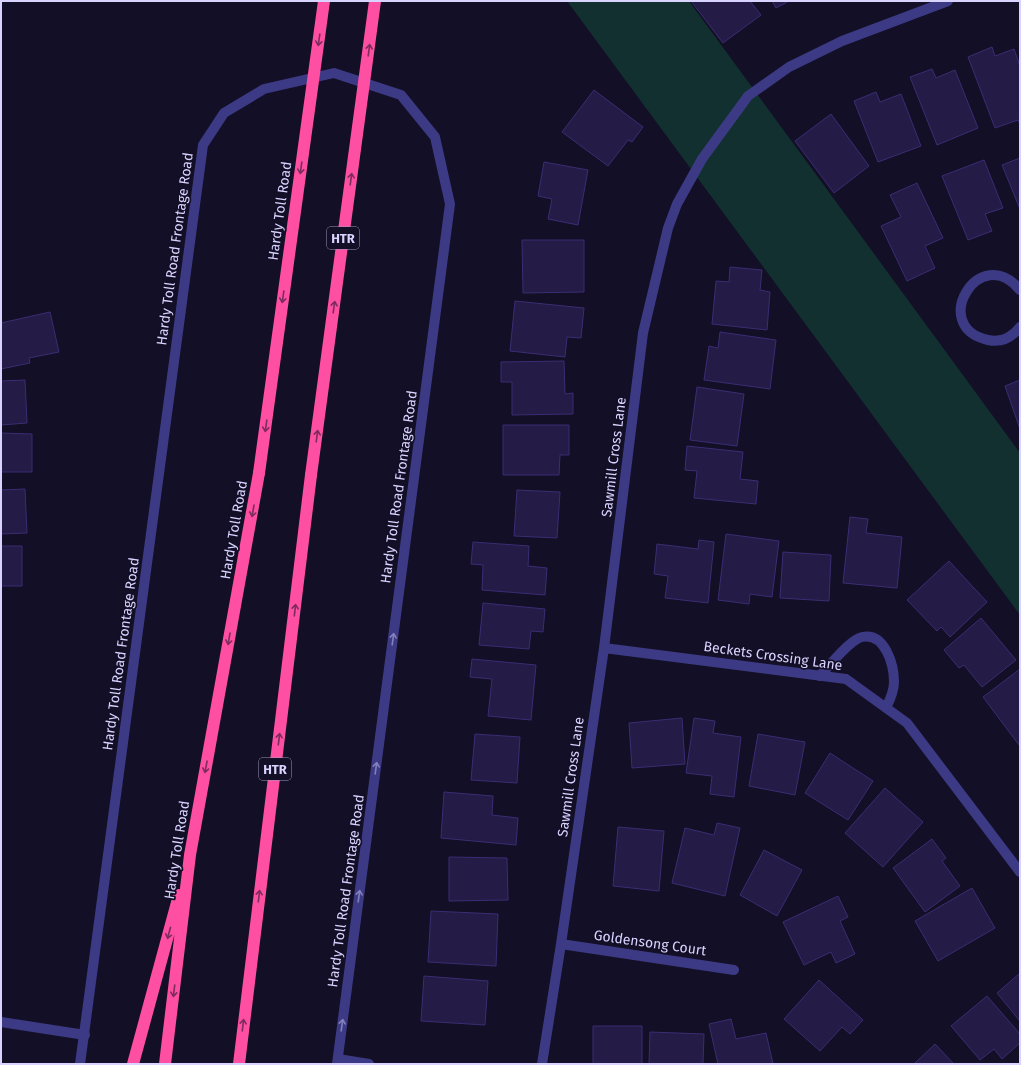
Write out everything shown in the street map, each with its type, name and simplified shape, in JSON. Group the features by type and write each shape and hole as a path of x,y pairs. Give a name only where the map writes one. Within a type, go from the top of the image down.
{"highway":[{"name":"Hardy Toll Road","path":"165,1064 190,855 260,473 324,1"},
{"name":"HTR","path":"239,1064 311,475 375,1"},
{"path":"133,1064 190,855"}],"street":[{"name":"Sawmill Cross Lane","path":"542,1064 604,648 643,333 668,228 689,180 702,159 748,96 789,67 842,41 948,1"},
{"name":"Hardy Toll Road Frontage Road","path":"80,1064 85,1036 203,145 224,113 264,89 334,73 401,95 435,137 450,204 337,1062"},
{"path":"1020,290 1011,281 1001,276 990,276 979,279 970,285 964,295 961,305 962,317 966,327 974,335 983,339 993,341 1003,340 1012,335 1020,327"},
{"path":"819,676 853,641 863,637 874,638 884,647 893,666 894,682 892,693 886,708"},
{"name":"Beckets Crossing Lane","path":"604,648 846,679 907,723 1020,872"},
{"name":"Goldensong Court","path":"561,944 734,970"},
{"path":"1,1022 85,1036"},
{"path":"337,1062 369,1064"}],"green space":[{"path":"567,1 689,1 1020,453 1020,615"}],"building":[{"path":"691,1 750,1 761,15 723,43"},
{"path":"772,1 789,1 776,8"},
{"path":"992,47 995,56 1014,49 1020,66 1020,124 1018,120 995,128 968,57"},
{"path":"932,69 936,78 955,70 978,128 937,145 910,77"},
{"path":"594,90 643,127 632,142 628,140 608,166 562,132"},
{"path":"876,92 880,102 901,94 921,146 878,162 854,101"},
{"path":"831,114 869,166 834,193 795,141"},
{"path":"1020,158 1020,209 1002,165"},
{"path":"984,160 1003,208 985,214 992,231 968,240 942,176"},
{"path":"544,162 588,170 578,225 548,219 552,199 538,196"},
{"path":"917,183 943,238 925,246 935,268 907,281 881,226 901,217 890,195"},
{"path":"522,240 584,240 584,292 523,293"},
{"path":"730,267 762,270 760,290 770,292 767,330 712,324 716,281 729,282"},
{"path":"515,301 584,308 581,338 567,337 565,357 510,351"},
{"path":"50,312 59,352 29,358 30,363 1,369 1,323"},
{"path":"720,332 776,340 770,389 704,380 709,346 718,348"},
{"path":"564,361 565,394 573,393 573,414 512,415 512,382 501,382 501,362"},
{"path":"25,380 27,423 1,425 1,381"},
{"path":"1020,380 1020,429 1005,386"},
{"path":"697,387 744,394 737,446 690,440"},
{"path":"503,425 569,425 569,455 560,455 559,475 503,475"},
{"path":"1,433 32,434 32,472 1,472"},
{"path":"687,446 743,452 740,479 758,481 756,504 694,498 697,471 685,470"},
{"path":"25,489 27,533 1,534 1,490"},
{"path":"517,490 560,492 557,538 514,536"},
{"path":"850,517 868,519 866,533 902,537 897,588 843,583"},
{"path":"726,534 779,541 772,597 750,594 749,604 718,600"},
{"path":"699,540 714,542 708,603 665,598 668,576 654,574 657,544 698,549"},
{"path":"473,542 529,546 528,566 547,568 545,595 482,590 483,565 471,564"},
{"path":"1,546 22,546 22,586 1,586"},
{"path":"783,552 831,555 829,601 780,598"},
{"path":"949,561 987,602 950,637 941,627 937,631 907,600"},
{"path":"483,603 545,609 543,632 531,631 529,649 479,645"},
{"path":"981,618 1016,660 982,687 964,665 959,668 944,650"},
{"path":"472,659 536,665 531,720 488,716 492,679 470,677"},
{"path":"1020,669 1020,744 1019,745 983,697"},
{"path":"682,718 685,764 632,768 629,723"},
{"path":"694,718 715,721 713,733 741,737 734,797 710,794 712,776 686,773"},
{"path":"475,734 520,737 517,783 471,780"},
{"path":"758,734 805,742 795,795 749,786"},
{"path":"830,753 873,781 848,820 805,793"},
{"path":"885,788 923,822 883,867 845,833"},
{"path":"444,792 493,796 492,815 518,818 516,845 441,838"},
{"path":"717,823 740,828 725,896 672,883 685,828 714,835"},
{"path":"618,827 664,831 659,891 613,886"},
{"path":"932,839 946,858 942,861 960,886 925,912 893,868"},
{"path":"764,850 802,870 777,916 740,895"},
{"path":"449,857 507,858 508,900 449,901"},
{"path":"972,888 995,928 938,961 915,921"},
{"path":"838,896 848,917 840,921 855,954 836,963 831,952 804,965 783,922"},
{"path":"431,911 498,914 496,966 428,962"},
{"path":"1020,973 1020,1019 1019,1020 997,993"},
{"path":"424,976 488,981 485,1025 421,1021"},
{"path":"819,980 863,1020 850,1034 842,1027 820,1051 784,1019"},
{"path":"987,996 1020,1034 1020,1043 1002,1059 994,1049 980,1060 951,1026"},
{"path":"731,1019 736,1039 766,1033 773,1064 718,1064 709,1024"},
{"path":"593,1026 642,1026 642,1064 593,1064"},
{"path":"650,1032 704,1034 703,1064 649,1064"},
{"path":"935,1044 954,1064 914,1064"}]}
